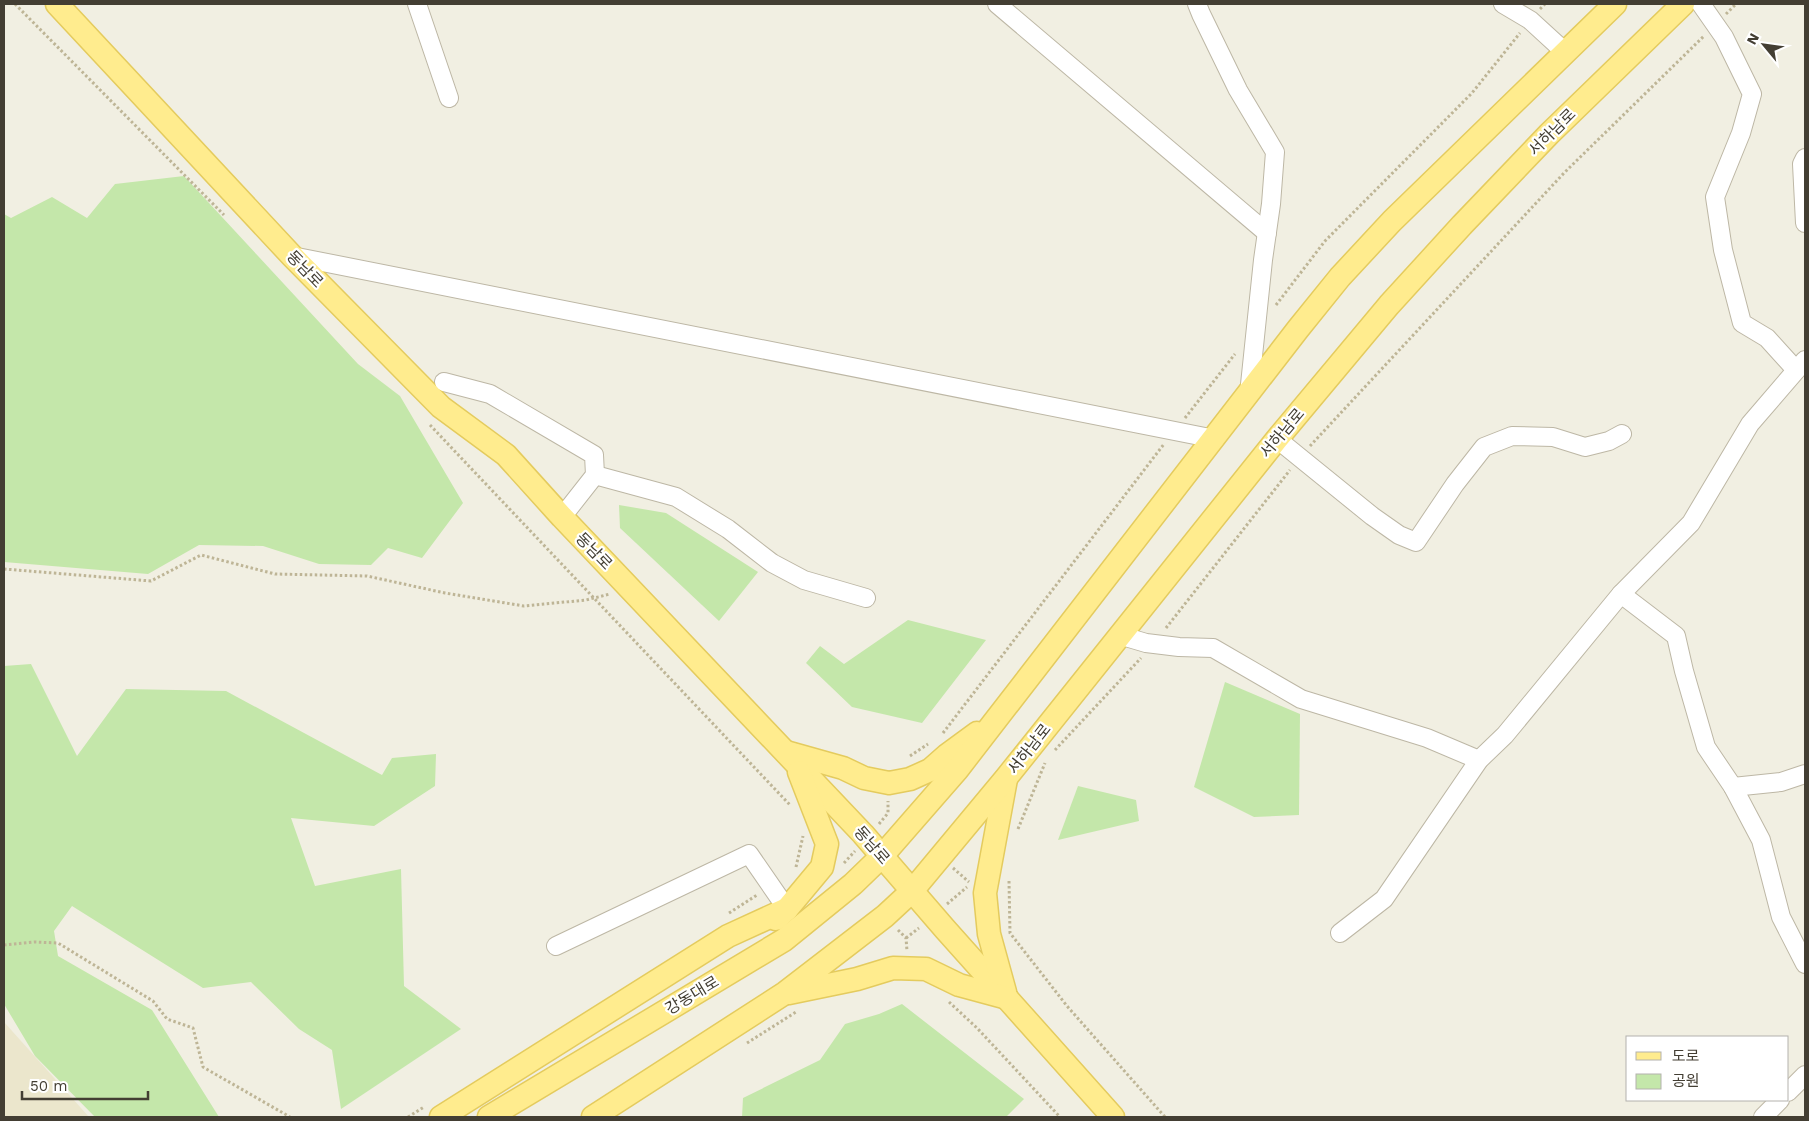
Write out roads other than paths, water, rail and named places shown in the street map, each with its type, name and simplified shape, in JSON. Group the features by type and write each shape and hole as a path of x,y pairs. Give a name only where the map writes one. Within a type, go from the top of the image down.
{"main road":[{"name":"동남로","path":"57,4 292,256 441,407 506,456 562,518 863,834 1113,1117"},
{"name":"서하남로","path":"912,891 1006,778 1277,438 1389,305 1549,134 1684,4"},
{"path":"882,856 958,770 1340,277 1392,221 1611,5"},
{"path":"790,757 843,768 864,778 889,783 910,780 930,770 997,718"},
{"path":"706,987 787,909 822,866 827,844 790,757"},
{"path":"1006,778 985,893 989,934 1007,998"},
{"name":"강동대로","path":"489,1117 784,940 853,884 882,856"},
{"path":"791,1002 912,891"},
{"path":"441,1117 728,936 787,909"},
{"path":"593,1117 791,1002 893,968 926,969 958,985 1007,998"}],"street":[{"path":"416,4 449,98"},
{"path":"997,4 1267,234"},
{"path":"1197,4 1238,90 1275,152 1271,204 1249,394"},
{"path":"1503,4 1530,20 1565,52"},
{"path":"1340,933 1384,899 1479,760 1505,735 1621,594 1691,523 1750,424 1800,364 1767,338 1742,322 1724,250 1715,197 1741,133 1752,94 1724,37 1701,4"},
{"path":"1805,158 1802,164 1805,222"},
{"path":"292,256 1215,439"},
{"path":"444,382 490,394 594,456 595,475 562,518"},
{"path":"1277,438 1372,516 1399,535 1416,542 1454,484 1484,447 1512,436 1553,437 1585,447 1609,441 1622,434"},
{"path":"595,475 676,497 728,529 772,563 804,580 866,598"},
{"path":"1621,594 1676,636 1706,747 1733,787 1761,840 1781,917 1805,964"},
{"path":"1119,635 1153,644 1213,648 1301,699 1417,735 1479,760"},
{"path":"1733,787 1780,782 1805,774"},
{"path":"556,946 749,854 787,909"},
{"path":"1789,1091 1805,1075"},
{"path":"1763,1117 1779,1101"}]}
